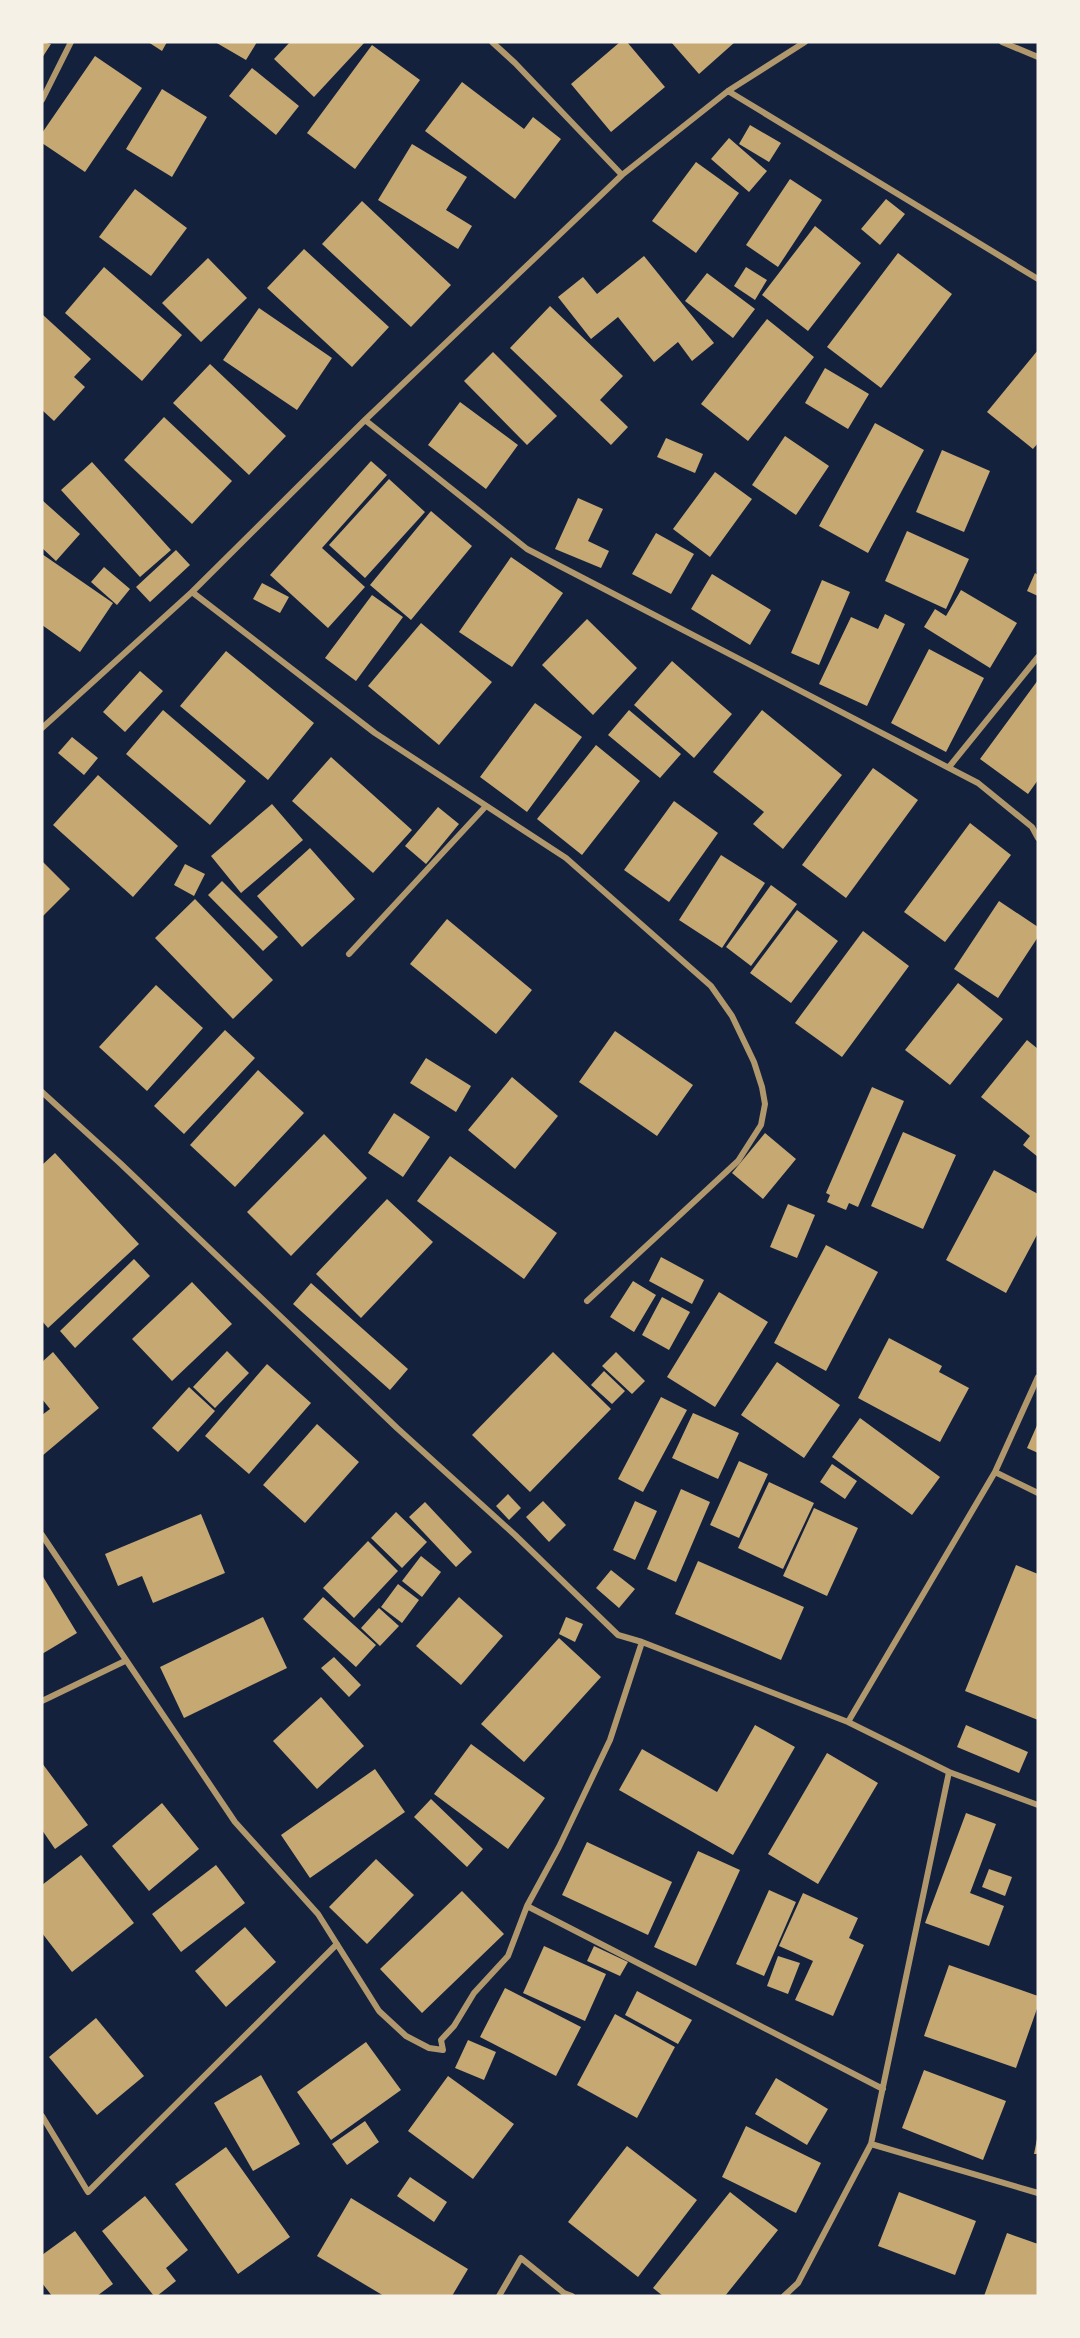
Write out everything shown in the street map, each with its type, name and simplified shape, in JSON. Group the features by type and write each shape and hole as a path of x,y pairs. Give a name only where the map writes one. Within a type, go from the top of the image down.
{"street":[{"path":"42,100 71,42"},
{"path":"492,42 516,63 622,175"},
{"path":"42,728 192,592 365,420 622,175 728,91 805,42"},
{"path":"1002,42 1038,57"},
{"path":"728,91 1038,279"},
{"path":"365,420 527,549 950,767 987,790 1032,827 1038,838"},
{"path":"192,592 375,733 566,858 711,986 732,1016 754,1062 762,1087 765,1104 761,1125 738,1161 587,1301"},
{"path":"950,767 1038,657"},
{"path":"349,954 486,806"},
{"path":"42,1092 121,1164 397,1428 515,1535 618,1635 642,1642 849,1722 949,1772 1038,1805"},
{"path":"849,1722 995,1472 1038,1377"},
{"path":"995,1472 1038,1493"},
{"path":"42,1535 235,1822 318,1914 379,2011 406,2036 429,2048 443,2050 441,2040 454,2026 474,1993 508,1956 527,1906 559,1847 610,1740 642,1642"},
{"path":"42,1701 125,1661"},
{"path":"784,2296 798,2283 871,2145 949,1772"},
{"path":"527,1906 883,2089"},
{"path":"42,2116 88,2192 337,1944"},
{"path":"871,2145 1038,2193"},
{"path":"499,2296 521,2258 564,2293 572,2296"}],"building":[{"path":"42,42 51,44 42,58"},
{"path":"148,42 167,42 162,51"},
{"path":"215,42 257,42 246,60"},
{"path":"290,42 365,42 314,97 274,59"},
{"path":"620,42 627,42 665,87 611,132 571,84"},
{"path":"671,42 735,42 699,74"},
{"path":"372,45 420,80 355,169 307,133"},
{"path":"95,56 142,88 85,172 42,143 42,133"},
{"path":"252,68 299,106 276,135 229,96"},
{"path":"462,82 524,129 533,117 561,139 515,199 425,131"},
{"path":"162,89 207,117 172,177 126,149"},
{"path":"750,125 781,143 769,162 739,144"},
{"path":"729,138 767,171 749,192 711,159"},
{"path":"412,144 467,177 446,210 472,226 458,249 378,200"},
{"path":"696,162 739,193 696,253 652,221"},
{"path":"790,179 822,200 778,267 746,245"},
{"path":"135,189 187,228 151,276 99,237"},
{"path":"886,199 905,214 880,245 861,229"},
{"path":"362,201 451,285 411,327 322,244"},
{"path":"815,226 861,263 808,331 762,295"},
{"path":"304,249 389,327 352,367 267,288"},
{"path":"898,253 952,294 881,388 827,347"},
{"path":"644,256 714,343 692,361 678,342 654,362 618,317 591,339 558,297 583,277 597,294"},
{"path":"208,258 247,298 201,342 162,303"},
{"path":"104,267 182,335 142,381 65,313"},
{"path":"746,267 767,280 755,300 734,286"},
{"path":"707,273 755,309 733,338 685,301"},
{"path":"550,306 623,376 600,400 628,427 611,445 510,348"},
{"path":"259,308 332,358 297,410 223,360"},
{"path":"42,314 91,359 74,377 85,387 54,421 42,410"},
{"path":"767,319 814,357 748,441 701,404"},
{"path":"1038,350 1038,443 1033,449 987,412"},
{"path":"493,352 557,416 527,445 464,381"},
{"path":"210,364 286,436 249,475 173,403"},
{"path":"825,368 869,394 848,429 805,403"},
{"path":"460,402 518,445 486,489 428,445"},
{"path":"164,417 232,481 192,524 124,460"},
{"path":"875,423 924,450 868,553 819,526"},
{"path":"785,436 829,466 796,515 752,485"},
{"path":"666,438 703,454 695,473 657,457"},
{"path":"942,450 990,471 964,532 916,512"},
{"path":"371,461 387,475 322,548 365,587 328,628 270,575"},
{"path":"92,462 171,550 140,577 61,490"},
{"path":"715,472 752,499 710,557 673,529"},
{"path":"389,479 425,512 365,578 329,545"},
{"path":"578,498 603,509 588,541 609,551 601,568 555,549"},
{"path":"42,500 80,534 56,561 42,548"},
{"path":"431,511 472,546 411,620 370,585"},
{"path":"907,531 969,559 946,609 885,581"},
{"path":"656,533 694,554 671,594 632,574"},
{"path":"176,550 190,565 150,602 136,587"},
{"path":"42,554 113,603 80,652 42,625"},
{"path":"511,557 563,593 512,667 459,632"},
{"path":"104,567 130,589 117,605 91,582"},
{"path":"1035,573 1038,575 1038,596 1027,591"},
{"path":"712,574 771,610 750,645 691,609"},
{"path":"822,580 850,592 819,665 791,653"},
{"path":"262,583 289,597 280,613 253,599"},
{"path":"961,590 1017,623 990,668 924,627 935,609 946,616"},
{"path":"372,595 403,617 356,681 325,658"},
{"path":"885,614 905,624 867,706 819,684 851,617 878,629"},
{"path":"587,619 637,668 593,715 542,665"},
{"path":"421,623 492,682 439,745 368,686"},
{"path":"929,649 984,678 946,752 891,723"},
{"path":"226,651 314,723 268,780 180,706"},
{"path":"672,661 732,714 694,758 634,705"},
{"path":"140,671 163,691 125,732 103,712"},
{"path":"1038,680 1038,780 1028,794 980,759"},
{"path":"535,703 582,737 527,812 480,777"},
{"path":"163,710 246,781 210,825 126,754"},
{"path":"629,710 681,754 660,778 608,735"},
{"path":"762,710 842,775 783,849 753,824 764,812 713,772"},
{"path":"72,737 98,758 84,775 58,753"},
{"path":"596,745 640,781 582,855 537,819"},
{"path":"331,757 412,830 373,873 292,801"},
{"path":"873,768 918,800 846,898 802,865"},
{"path":"98,775 178,846 133,897 53,825"},
{"path":"674,801 718,833 669,902 624,870"},
{"path":"272,804 303,840 241,893 211,856"},
{"path":"438,807 459,824 426,864 405,846"},
{"path":"970,823 1011,855 945,942 904,912"},
{"path":"310,848 355,899 302,947 257,896"},
{"path":"721,855 765,883 722,948 679,920"},
{"path":"42,861 70,889 42,917"},
{"path":"185,864 205,874 194,896 174,885"},
{"path":"222,881 278,937 263,951 208,895"},
{"path":"771,885 797,904 751,966 726,947"},
{"path":"195,899 273,980 233,1019 155,938"},
{"path":"999,901 1038,927 1038,937 998,998 954,969"},
{"path":"797,910 838,941 791,1003 750,973"},
{"path":"447,919 532,990 496,1034 410,964"},
{"path":"863,931 909,966 842,1057 795,1023"},
{"path":"958,983 1003,1019 950,1085 905,1050"},
{"path":"156,985 203,1028 147,1091 99,1047"},
{"path":"225,1030 255,1058 184,1134 154,1106"},
{"path":"615,1031 693,1085 657,1136 579,1082"},
{"path":"1027,1040 1038,1049 1038,1157 1023,1145 1030,1136 981,1097"},
{"path":"426,1058 471,1086 456,1112 410,1083"},
{"path":"258,1070 304,1113 235,1187 190,1145"},
{"path":"512,1077 558,1116 515,1169 468,1130"},
{"path":"872,1087 904,1101 858,1207 849,1203 846,1210 827,1202 830,1195 826,1193"},
{"path":"394,1113 430,1137 403,1177 368,1153"},
{"path":"903,1132 956,1155 923,1229 871,1206"},
{"path":"765,1133 796,1159 763,1199 732,1173"},
{"path":"324,1134 367,1178 291,1256 247,1212"},
{"path":"55,1153 139,1244 48,1328 42,1321 42,1165"},
{"path":"450,1156 557,1233 524,1279 417,1201"},
{"path":"994,1170 1038,1194 1038,1233 1006,1293 946,1260"},
{"path":"387,1199 433,1242 361,1318 316,1274"},
{"path":"788,1204 815,1215 797,1258 770,1247"},
{"path":"826,1245 878,1272 826,1371 774,1343"},
{"path":"661,1257 704,1280 692,1304 649,1281"},
{"path":"134,1259 150,1276 75,1348 60,1331"},
{"path":"633,1281 656,1295 634,1332 610,1317"},
{"path":"192,1282 232,1324 172,1381 132,1339"},
{"path":"311,1283 408,1369 390,1390 293,1304"},
{"path":"719,1292 768,1322 715,1407 667,1377"},
{"path":"662,1297 690,1312 669,1350 642,1335"},
{"path":"889,1338 942,1366 939,1372 969,1388 940,1442 858,1398"},
{"path":"227,1351 249,1373 215,1408 193,1387"},
{"path":"53,1352 99,1408 42,1456 42,1415 50,1409 42,1399 42,1362"},
{"path":"553,1352 611,1409 530,1492 472,1435"},
{"path":"616,1352 645,1381 632,1394 602,1366"},
{"path":"777,1362 840,1405 804,1458 741,1415"},
{"path":"267,1364 311,1403 249,1474 205,1436"},
{"path":"604,1371 625,1391 612,1404 591,1385"},
{"path":"189,1387 215,1411 178,1452 152,1428"},
{"path":"661,1397 687,1410 643,1492 618,1479"},
{"path":"693,1413 739,1433 718,1479 672,1458"},
{"path":"860,1418 940,1477 912,1515 832,1457"},
{"path":"1038,1423 1038,1453 1027,1448"},
{"path":"317,1424 359,1462 305,1523 263,1485"},
{"path":"739,1461 768,1474 739,1538 710,1525"},
{"path":"832,1464 857,1481 845,1499 820,1482"},
{"path":"769,1482 814,1503 783,1569 738,1548"},
{"path":"681,1489 710,1502 676,1582 647,1569"},
{"path":"508,1494 521,1508 509,1520 496,1506"},
{"path":"543,1501 566,1525 549,1542 526,1517"},
{"path":"635,1501 657,1511 635,1560 613,1550"},
{"path":"425,1502 472,1552 456,1567 409,1517"},
{"path":"814,1508 858,1528 827,1596 783,1576"},
{"path":"396,1512 427,1542 402,1568 371,1538"},
{"path":"201,1514 225,1573 153,1603 142,1576 118,1586 105,1554"},
{"path":"368,1541 398,1571 354,1618 323,1588"},
{"path":"421,1556 441,1572 422,1597 402,1581"},
{"path":"698,1561 804,1607 781,1660 675,1614"},
{"path":"1016,1565 1038,1574 1038,1720 965,1691"},
{"path":"611,1570 635,1589 619,1608 596,1588"},
{"path":"42,1575 77,1633 42,1654"},
{"path":"398,1584 419,1600 402,1623 381,1607"},
{"path":"323,1597 376,1645 356,1667 303,1619"},
{"path":"459,1597 503,1636 461,1685 416,1646"},
{"path":"379,1608 399,1626 380,1646 361,1628"},
{"path":"263,1617 287,1668 184,1718 160,1667"},
{"path":"566,1617 583,1624 575,1642 559,1634"},
{"path":"559,1638 601,1677 524,1762 481,1724"},
{"path":"334,1657 361,1685 349,1697 321,1668"},
{"path":"321,1697 364,1746 317,1789 273,1741"},
{"path":"755,1725 795,1747 733,1855 619,1790 642,1749 717,1792"},
{"path":"966,1725 1028,1752 1019,1773 957,1747"},
{"path":"471,1744 545,1798 508,1849 434,1794"},
{"path":"827,1753 878,1783 818,1884 768,1854"},
{"path":"42,1763 88,1825 55,1849 42,1830"},
{"path":"375,1769 405,1812 310,1878 281,1835"},
{"path":"431,1799 483,1849 467,1867 414,1817"},
{"path":"162,1803 199,1849 149,1891 112,1846"},
{"path":"966,1813 996,1824 970,1893 1004,1906 989,1946 925,1923"},
{"path":"587,1842 672,1882 648,1935 562,1895"},
{"path":"698,1851 740,1870 696,1966 654,1947"},
{"path":"81,1855 134,1923 72,1972 42,1933 42,1885"},
{"path":"376,1859 414,1895 367,1944 329,1907"},
{"path":"216,1865 245,1903 181,1952 152,1914"},
{"path":"989,1869 1012,1877 1005,1896 982,1887"},
{"path":"769,1890 796,1902 764,1976 736,1964"},
{"path":"462,1891 504,1934 422,2013 380,1969"},
{"path":"803,1893 858,1918 849,1938 864,1945 833,2016 795,2000 813,1961 779,1946"},
{"path":"245,1927 276,1962 226,2007 195,1971"},
{"path":"544,1946 606,1974 585,2021 523,1993"},
{"path":"594,1946 628,1962 620,1976 587,1961"},
{"path":"778,1956 800,1963 788,1994 767,1986"},
{"path":"949,1965 1038,1996 1038,2006 1016,2068 924,2036"},
{"path":"505,1988 581,2027 556,2076 480,2037"},
{"path":"637,1991 692,2020 678,2044 625,2015"},
{"path":"615,2014 675,2047 637,2118 577,2085"},
{"path":"96,2018 144,2076 97,2115 49,2057"},
{"path":"468,2040 496,2052 484,2080 455,2068"},
{"path":"366,2042 401,2090 331,2140 297,2092"},
{"path":"924,2070 1006,2101 983,2160 902,2128"},
{"path":"261,2075 300,2144 253,2171 214,2103"},
{"path":"448,2076 514,2124 473,2179 408,2131"},
{"path":"776,2078 828,2109 807,2145 755,2114"},
{"path":"365,2121 379,2142 347,2165 332,2144"},
{"path":"746,2126 821,2163 796,2213 722,2177"},
{"path":"1037,2139 1038,2154 1034,2154"},
{"path":"627,2146 697,2200 638,2277 568,2222"},
{"path":"226,2147 290,2237 238,2274 175,2184"},
{"path":"410,2177 447,2202 434,2222 397,2196"},
{"path":"730,2192 778,2230 725,2296 663,2296 653,2288"},
{"path":"899,2192 976,2221 955,2275 878,2246"},
{"path":"145,2196 188,2250 166,2268 176,2281 157,2296 154,2296 102,2231"},
{"path":"351,2198 468,2269 452,2296 384,2296 317,2256"},
{"path":"75,2231 113,2284 97,2296 52,2296 42,2283 42,2255"},
{"path":"1007,2233 1038,2244 1038,2296 984,2296"}]}
